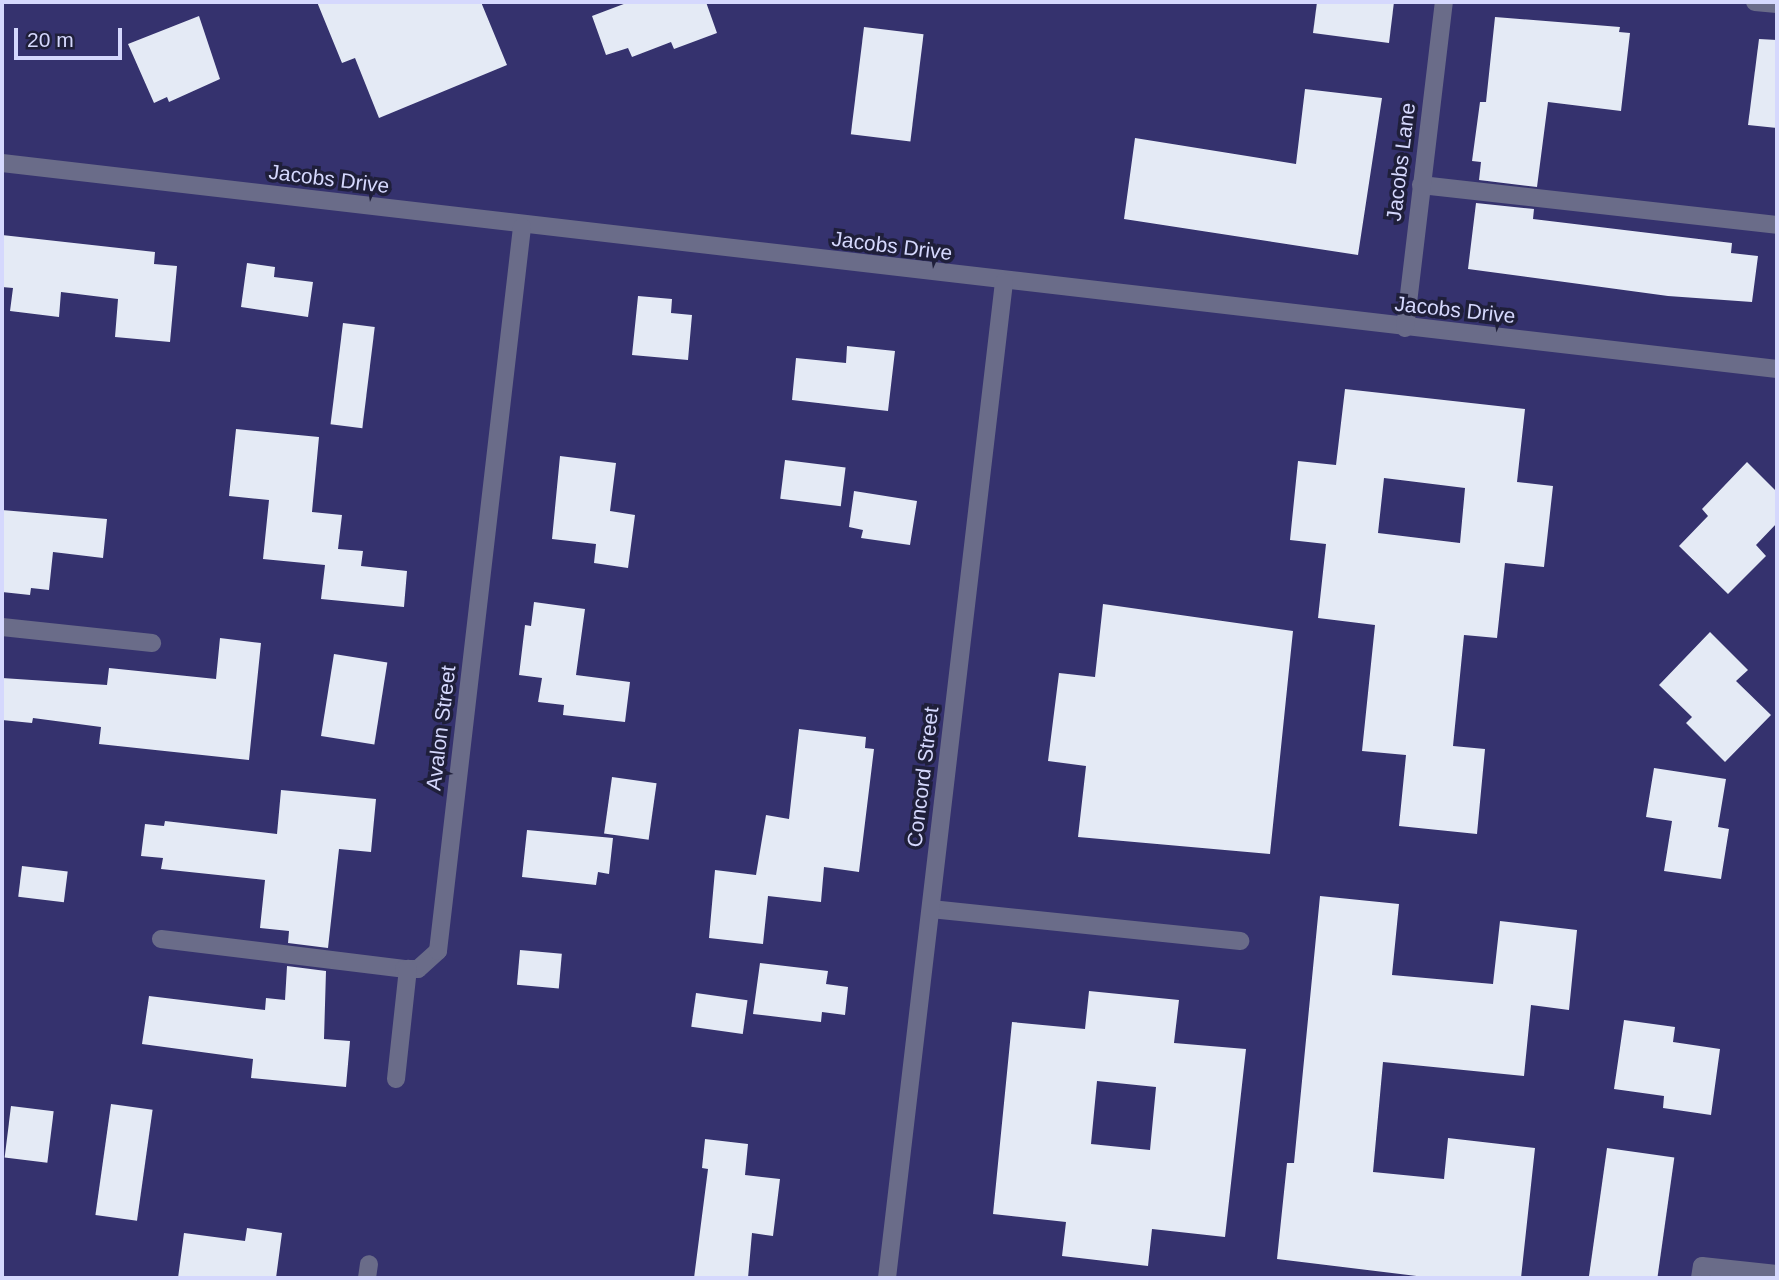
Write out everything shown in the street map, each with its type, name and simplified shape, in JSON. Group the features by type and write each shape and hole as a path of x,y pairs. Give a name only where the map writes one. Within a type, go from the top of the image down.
{"street":[{"name":"Jacobs Lane","path":"1405,328 1444,2"},
{"path":"1755,2 1777,4"},
{"name":"Jacobs Drive","path":"2,163 1004,282 1777,369"},
{"path":"1421,185 1777,225"},
{"name":"Avalon Street","path":"408,969 432,961 438,951 522,226"},
{"name":"Concord Street","path":"887,1278 1004,282"},
{"path":"2,627 152,643"},
{"path":"931,909 1240,941"},
{"path":"161,939 408,969 396,1079"},
{"path":"1700,1278 1702,1266 1777,1273"}],"building":[{"path":"317,2 481,2 507,65 379,118 355,58 342,63"},
{"path":"629,2 706,2 717,33 674,49 671,42 632,57 628,48 606,55 592,16"},
{"path":"1317,2 1394,2 1389,43 1313,33"},
{"path":"199,16 220,79 169,102 167,97 154,103 128,44"},
{"path":"1495,17 1620,27 1619,32 1630,33 1621,111 1548,102 1537,187 1479,180 1481,162 1472,161 1480,102 1486,102"},
{"path":"864,27 924,34 910,142 851,134"},
{"path":"1759,39 1777,40 1777,128 1748,125"},
{"path":"1305,89 1382,98 1358,255 1124,219 1135,138 1296,164"},
{"path":"1476,203 1534,209 1533,219 1732,243 1731,253 1758,256 1752,302 1668,296 1468,269"},
{"path":"2,235 155,252 154,264 177,266 170,342 115,337 118,299 61,292 59,317 10,311 13,288 2,287"},
{"path":"247,263 275,267 274,277 313,282 308,317 241,307"},
{"path":"638,296 672,299 671,313 692,315 688,360 632,355"},
{"path":"343,323 375,327 362,428 331,424"},
{"path":"847,346 895,351 888,411 792,400 796,358 846,363"},
{"path":"1345,389 1525,409 1517,482 1553,486 1544,567 1505,563 1497,638 1464,635 1453,746 1485,749 1477,834 1399,826 1406,755 1362,751 1375,625 1318,618 1326,544 1290,540 1298,461 1336,465","holes":["1384,478 1465,488 1460,543 1378,533"]},
{"path":"236,429 319,437 312,512 342,515 338,549 363,551 361,566 407,571 404,607 321,599 325,565 263,559 269,500 229,496"},
{"path":"560,456 616,463 610,511 635,515 628,568 594,563 596,544 552,539"},
{"path":"785,460 846,467 841,506 780,499"},
{"path":"1747,462 1777,492 1777,523 1756,545 1766,556 1728,594 1679,546 1708,516 1702,509"},
{"path":"854,491 917,501 910,545 861,538 863,530 849,527"},
{"path":"2,510 107,519 103,558 53,552 49,590 31,588 30,595 2,592"},
{"path":"534,602 585,609 576,675 630,682 625,722 563,715 564,705 538,702 542,678 519,675 525,625 531,626"},
{"path":"1103,604 1293,631 1270,854 1078,837 1086,766 1048,761 1059,673 1095,677"},
{"path":"1710,632 1748,670 1736,681 1771,715 1725,762 1686,723 1692,717 1659,685"},
{"path":"220,638 261,643 249,760 99,744 101,727 33,718 32,723 2,720 2,678 107,685 109,668 216,679"},
{"path":"334,654 387,662 374,744 321,736"},
{"path":"799,729 866,737 865,748 874,749 859,872 824,867 821,902 768,896 763,944 709,938 715,870 756,875 766,815 789,819"},
{"path":"1654,768 1726,779 1718,827 1729,829 1721,879 1664,871 1672,821 1646,817"},
{"path":"612,777 657,783 649,840 604,833"},
{"path":"281,790 376,799 371,852 339,849 328,948 288,943 289,931 260,928 265,880 161,869 163,858 141,856 145,824 164,826 165,821 277,834"},
{"path":"527,830 613,838 609,874 598,872 596,885 522,877"},
{"path":"22,866 68,872 64,902 18,897"},
{"path":"1320,896 1399,904 1392,975 1493,984 1500,921 1577,930 1569,1010 1531,1005 1524,1076 1383,1062 1373,1172 1444,1179 1448,1138 1535,1148 1521,1278 1433,1278 1277,1259 1287,1163 1294,1163"},
{"path":"520,950 562,954 559,989 517,985"},
{"path":"760,963 828,971 826,984 848,987 845,1015 822,1012 821,1022 753,1014"},
{"path":"287,966 326,971 324,1039 350,1041 346,1087 251,1078 253,1059 142,1044 149,996 265,1010 266,998 285,1000"},
{"path":"1089,991 1179,1000 1174,1043 1246,1049 1225,1237 1152,1229 1148,1266 1062,1256 1066,1222 993,1214 1012,1022 1085,1029","holes":["1097,1081 1156,1087 1150,1150 1091,1144"]},
{"path":"696,993 747,1000 743,1034 691,1027"},
{"path":"1624,1020 1675,1027 1673,1042 1720,1049 1711,1115 1663,1108 1664,1096 1614,1089"},
{"path":"111,1104 153,1110 137,1221 95,1215"},
{"path":"11,1106 54,1111 47,1163 5,1158"},
{"path":"705,1139 748,1144 745,1175 780,1179 773,1236 752,1233 748,1278 694,1278 708,1169 702,1168"},
{"path":"1607,1148 1674,1157 1657,1278 1589,1278"},
{"path":"247,1228 282,1233 276,1278 178,1278 184,1233 245,1241"}]}
